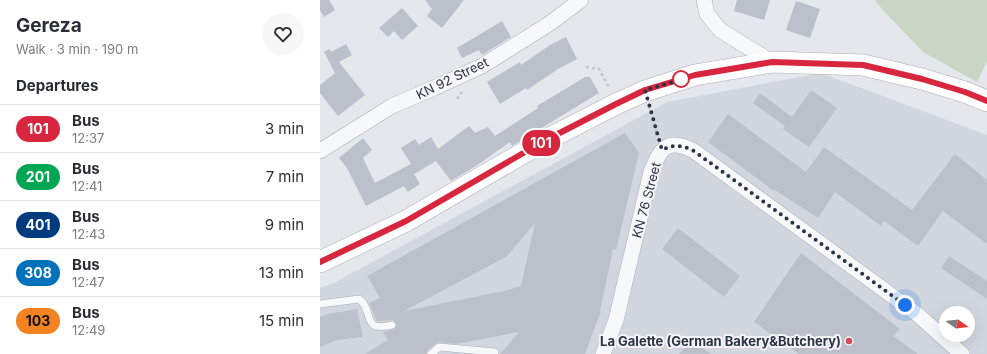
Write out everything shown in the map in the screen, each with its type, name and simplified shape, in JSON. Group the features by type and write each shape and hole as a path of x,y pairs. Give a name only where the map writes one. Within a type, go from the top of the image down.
{"main road":[{"path":"320,262 406,221 544,141 616,104 645,90 695,75 772,62 863,65 922,79 965,92 987,102"}],"street":[{"name":"KN 92 Street","path":"320,151 392,106 482,66 549,24 581,0"},
{"path":"704,0 707,14 720,30 772,62"},
{"name":"KN 76 Street","path":"603,354 616,320 651,172 662,150 668,146 676,145 686,147 694,151 917,314 962,354"}],"lane":[{"path":"320,304 359,298 362,301 371,323 375,326 383,327 392,325"},
{"path":"431,354 439,347 495,352"}],"path":[{"path":"586,67 599,69 609,86 616,104"},
{"path":"645,90 662,150"}],"shaded area":[{"path":"821,73 987,135 987,354 320,354 320,288 334,283 667,102"}],"green space":[{"path":"875,0 987,0 987,61 977,82 923,52"}],"building":[{"path":"320,0 329,0 335,10 324,17 320,10"},
{"path":"425,0 464,0 442,28 427,16 432,9"},
{"path":"737,0 770,0 764,20 734,11"},
{"path":"796,1 820,9 810,38 786,30"},
{"path":"402,8 418,26 402,40 394,31 388,37 379,28"},
{"path":"502,21 511,37 482,55 479,50 462,58 457,48"},
{"path":"566,37 577,59 558,69 527,90 526,88 500,104 487,82 520,62 521,65 550,45"},
{"path":"346,44 352,55 339,62 365,95 338,116 320,93 320,85 335,73 324,52 329,49 331,52"},
{"path":"585,77 590,77 599,93 512,146 510,142 476,166 451,181 436,161 414,174 420,184 408,192 404,186 366,206 347,168 339,158 363,138 372,150 363,158 375,183 411,164 401,148 415,139 419,145 431,137 438,149 469,126 475,133 488,127 495,136 538,108 537,106"},
{"path":"811,90 837,108 809,147 783,129 785,126 753,103 760,93 792,117"},
{"path":"728,114 806,172 824,147 912,210 955,154 987,180 987,244 943,211 918,246 884,221 881,226 835,192 818,218 775,190 774,191 708,142"},
{"path":"625,133 639,153 616,250 613,249 601,311 585,354 500,354 519,332 456,344 438,342 428,350 426,354 365,354 388,340 383,332 395,329 397,325 393,320 377,321 369,303 380,298 367,276","holes":["535,223 521,286 504,291 404,311 506,257"]},
{"path":"678,228 740,276 724,297 662,249"},
{"path":"801,253 900,329 893,336 918,354 799,354 754,322"},
{"path":"949,256 987,281 987,299 941,268"},
{"path":"357,309 363,337 337,340 320,347 320,317 328,314"},
{"path":"690,339 711,354 679,354"}],"bus line":[{"name":"101","path":"320,262 406,221 544,141 616,104 645,90 695,75 772,62 811,62 863,65 922,79 965,92 987,101"}],"place":[{"name":"La Galette (German Bakery&Butchery)","path":"849,341"}],"route":[{"path":"681,79 683,79 645,90 662,150 668,146 676,145 686,147 694,151 905,305"}]}
